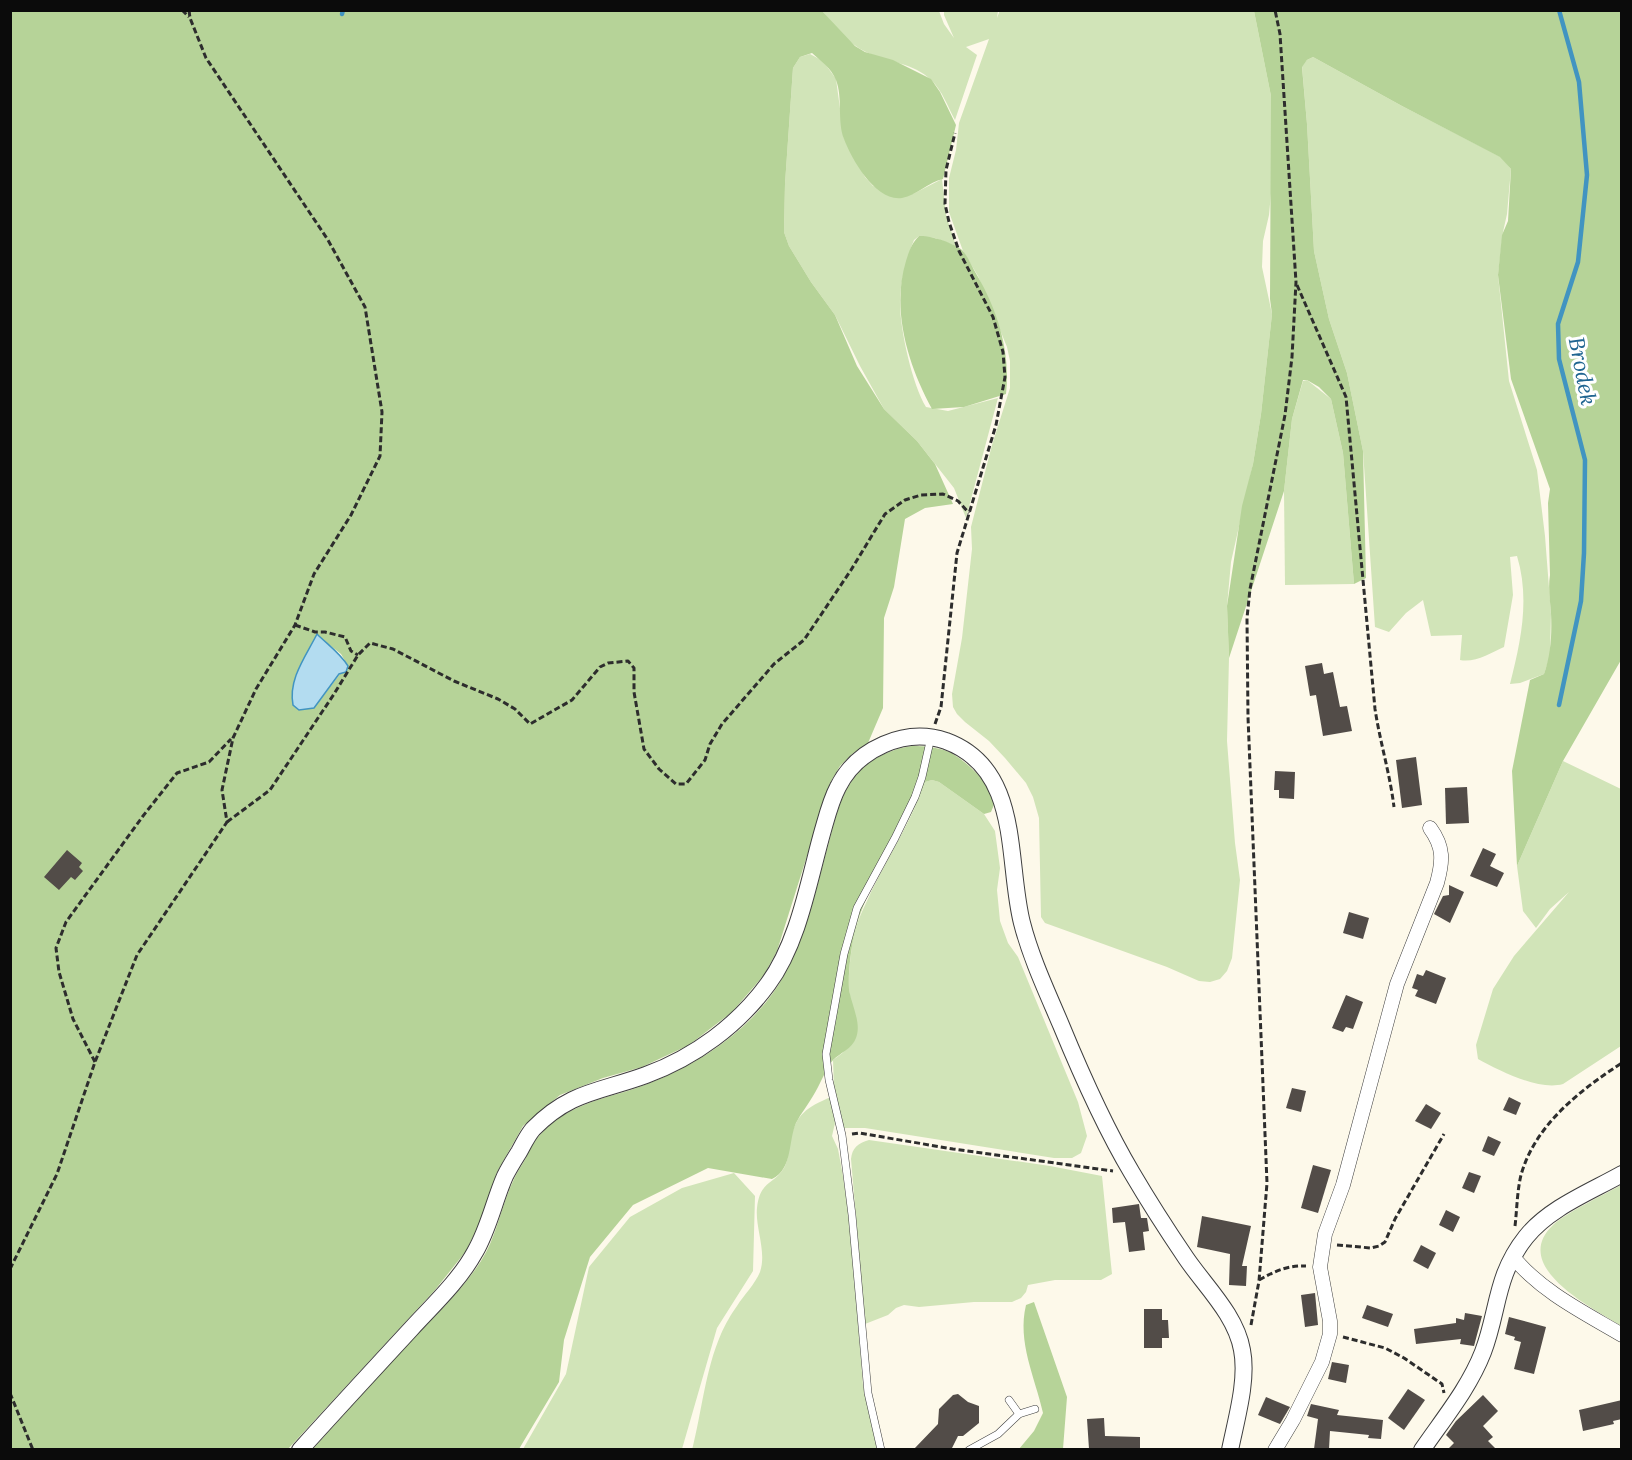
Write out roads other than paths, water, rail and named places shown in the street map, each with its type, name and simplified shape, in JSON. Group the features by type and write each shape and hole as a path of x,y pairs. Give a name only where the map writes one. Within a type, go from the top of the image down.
{"street":[{"path":"300,1449 442,1296 474,1256 488,1226 505,1176 530,1132 565,1102 606,1086 645,1076 693,1053 726,1029 756,999 771,980 785,955 838,787 847,772 858,761 887,742 911,736 931,737 953,744 967,752 978,760 998,787 1006,815 1020,912 1032,956 1071,1050 1100,1113 1132,1173 1227,1316 1242,1350 1243,1373 1230,1449"},
{"path":"1275,1449 1293,1420 1322,1362 1330,1334 1320,1268 1325,1234 1352,1152 1397,984 1441,868 1441,847 1430,828"},
{"path":"1422,1449 1466,1386 1484,1350 1502,1281 1513,1257 1527,1237 1550,1216 1622,1174"},
{"path":"1513,1257 1542,1286 1622,1335"}],"lane":[{"path":"881,1449 868,1393 852,1215 842,1135 829,1080 826,1054 844,954 856,908 915,797 931,737"},
{"path":"1009,1400 1019,1414"},
{"path":"969,1449 998,1434 1019,1414 1035,1409"}],"water":[{"path":"317,634 338,653 348,666 346,672 339,674 314,708 299,710 293,705 295,677"}],"waterway":[{"path":"342,14 343,10"},
{"name":"Brodek","path":"1559,10 1579,82 1587,175 1578,262 1558,324 1559,359 1585,460 1581,601 1559,705"}]}
